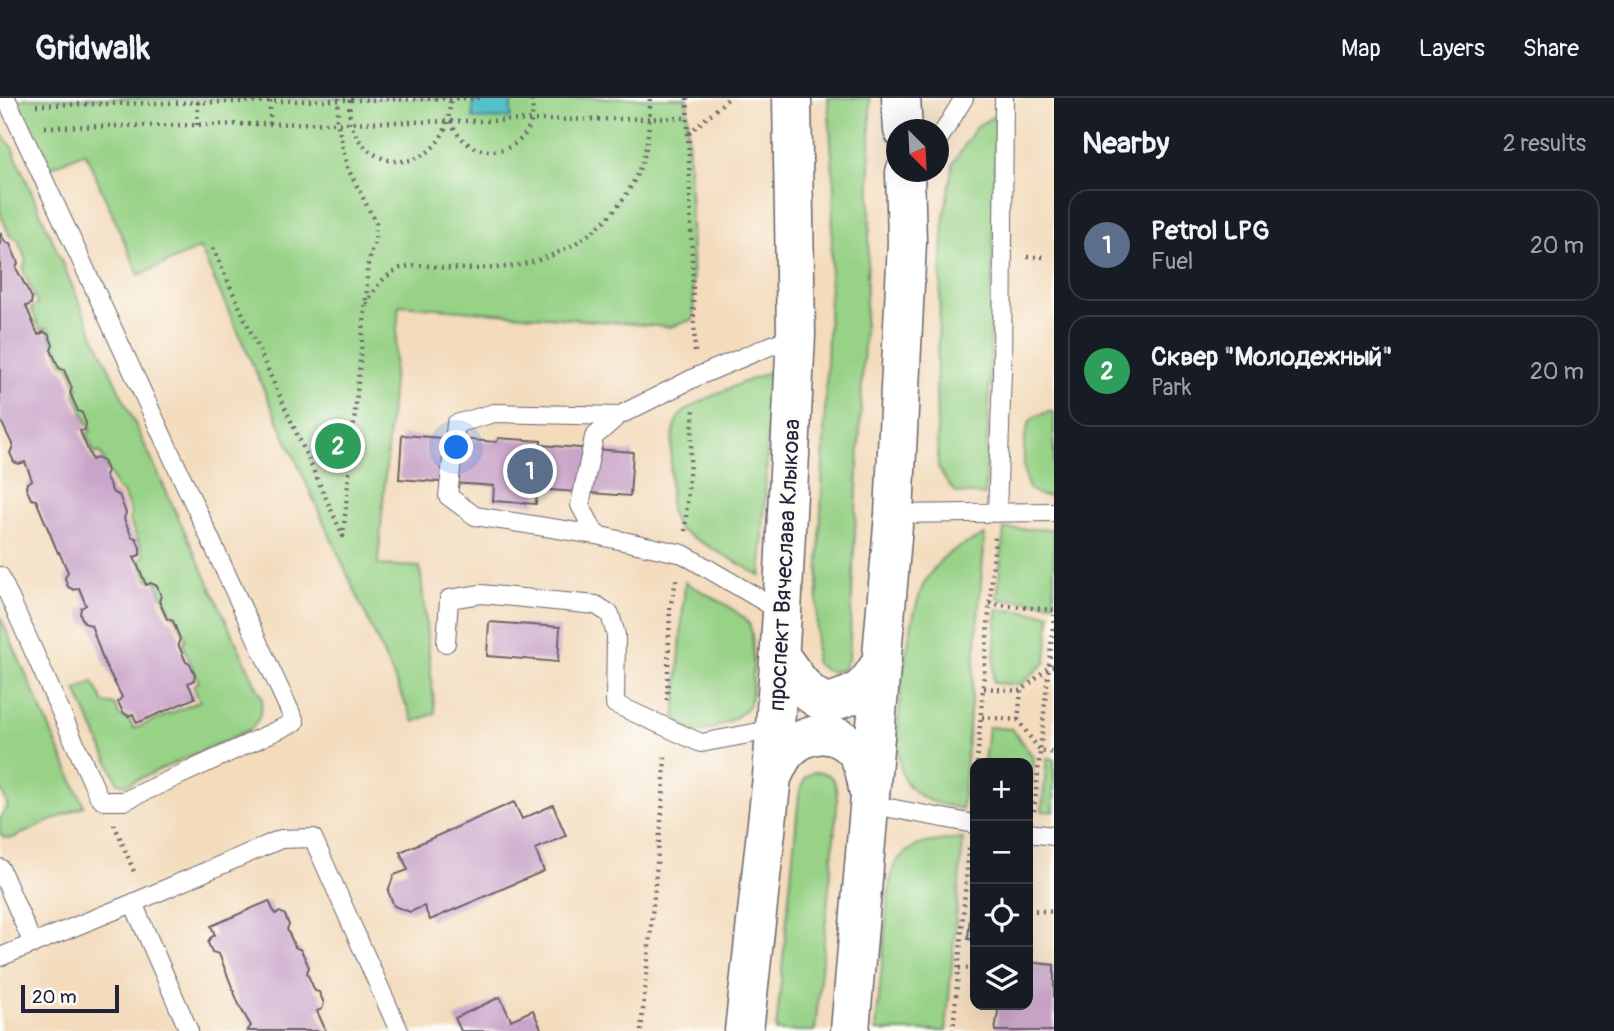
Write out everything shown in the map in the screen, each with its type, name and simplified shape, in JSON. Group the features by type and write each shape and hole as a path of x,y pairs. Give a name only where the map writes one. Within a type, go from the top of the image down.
{"main road":[{"name":"проспект Вячеслава Клыкова","path":"744,1031 772,777 780,656 796,335 792,98"},
{"path":"901,98 902,119"},
{"path":"850,1031 894,514 912,182"},
{"path":"780,656 805,688 816,697 829,702 852,696 869,683 882,661"},
{"path":"772,777 786,751 799,740 816,733 836,736 854,749 866,771 868,800"}],"lane":[{"path":"949,123 964,98"},
{"path":"996,513 1002,372 1004,98"},
{"path":"0,576 98,795 104,802 124,801 295,722 7,102"},
{"path":"596,535 580,505 594,437 618,416 696,377 796,335"},
{"path":"618,416 494,413 456,424 449,496 475,516 596,535 683,554 782,612"},
{"path":"894,514 1054,512"},
{"path":"446,643 449,599 481,594 596,606 610,614 616,635 615,704 701,743 775,729"},
{"path":"868,800 970,823"},
{"path":"1033,833 1054,835"},
{"path":"0,957 281,839 313,838 399,1031"},
{"path":"0,868 33,944"},
{"path":"139,900 189,1031"}],"path":[{"path":"50,105 52,98"},
{"path":"212,248 343,536 367,268 375,240 376,223 347,167 338,123 339,98"},
{"path":"351,99 351,123 358,139 367,149 393,161 421,156 441,137 449,122 449,98"},
{"path":"7,102 50,105 199,100 480,98"},
{"path":"449,122 464,143 486,152 510,147 520,140 531,121 531,98"},
{"path":"365,312 379,283 392,272 408,265 496,268 544,260 586,238 620,204 639,171 649,134 650,98"},
{"path":"689,134 729,98"},
{"path":"197,125 199,100"},
{"path":"270,101 270,124"},
{"path":"19,128 688,118"},
{"path":"978,758 996,513"},
{"path":"989,604 1054,610"},
{"path":"1031,821 1052,666 1054,615"},
{"path":"984,688 1021,691 1052,666"},
{"path":"1021,691 1018,720 1040,751"},
{"path":"982,717 1018,720"},
{"path":"1040,751 1054,752"},
{"path":"104,802 139,900"},
{"path":"953,1031 970,855"},
{"path":"1033,910 1054,912"},
{"path":"959,968 970,969"}],"green space":[{"path":"26,98 687,98 694,319 670,327 399,305 378,565 420,567 435,713 414,722 200,248 139,275 85,152 40,172 9,105"},
{"path":"828,98 870,98 870,217 849,657 843,669 831,672 815,662 834,187"},
{"path":"996,115 985,495 957,493 938,467 936,385 944,217 953,163 977,126"},
{"path":"0,133 11,145 90,327 262,698 260,715 251,729 125,785 118,783 76,690 93,682 104,703 115,705 120,717 129,719 134,729 200,701 193,685 199,682 183,645 186,638 176,617 171,614 155,579 148,580 139,560 145,556 129,519 131,514 123,493 117,489 100,452 95,454 86,434 91,431 75,394 78,388 69,366 63,364 47,328 40,330 31,308 38,304 23,270 26,261 18,240 10,236 0,213"},
{"path":"771,371 761,576 678,529 670,511 671,452 674,429 683,413 705,399"},
{"path":"1054,412 1054,496 1031,491 1026,482 1024,463 1029,423 1034,417"},
{"path":"1004,529 1054,529 1054,603 997,599"},
{"path":"985,535 962,809 924,798 906,782 900,766 898,744 901,687 916,605 923,585 941,560 958,547"},
{"path":"685,582 744,618 751,630 753,651 749,705 726,723 697,732 688,729 675,717"},
{"path":"997,609 1050,614 1046,662 1020,685 993,683"},
{"path":"0,616 84,806 13,838 0,834 0,817 8,806 0,787"},
{"path":"988,727 1012,729 1034,758 1033,768 1033,758 985,758"},
{"path":"1047,758 1054,759 1054,812 1042,811"},
{"path":"814,772 822,772 832,778 837,801 815,1031 776,1031 799,795 805,778"},
{"path":"963,839 946,1031 876,1031 889,887 895,864 908,850 925,843"}],"water":[{"path":"511,100 511,118 473,119 473,101"}],"building":[{"path":"0,232 5,242 10,244 18,263 16,268 32,298 31,304 26,306 38,335 44,332 49,335 53,345 51,350 72,388 70,393 86,423 85,430 80,431 92,460 97,458 103,461 107,471 105,475 113,493 119,495 126,513 124,519 140,548 140,555 134,557 146,585 151,583 157,586 161,596 159,601 167,619 173,621 180,639 178,644 195,674 194,680 188,683 195,698 137,723 133,714 128,716 123,712 118,702 122,697 104,662 91,625 84,623 80,614 81,608 86,605 79,588 74,590 68,587 65,578 68,572 36,500 31,499 26,488 27,483 32,480 25,462 14,462 10,453 13,446 0,419"},
{"path":"402,435 497,442 498,438 541,441 541,445 633,452 630,496 537,489 536,504 493,501 494,486 399,479"},
{"path":"489,622 560,627 558,662 487,656"},
{"path":"514,802 522,819 553,805 566,836 535,849 544,871 430,920 424,906 410,912 394,906 388,891 394,875 408,870 400,852"},
{"path":"269,901 275,914 280,912 285,915 289,925 287,929 295,947 301,950 309,967 307,973 324,1003 322,1009 317,1011 326,1031 247,1031 251,1026 240,1007 219,954 212,952 208,943 215,935 211,926"},
{"path":"1033,963 1054,965 1054,1031 995,1031 998,1010 1033,1010"},
{"path":"500,997 511,1020 533,1010 542,1031 461,1031 455,1018"}],"place":[{"name":"Сквер \"Молодежный\"","path":"338,446"},
{"name":"Petrol LPG","path":"530,471"}]}
